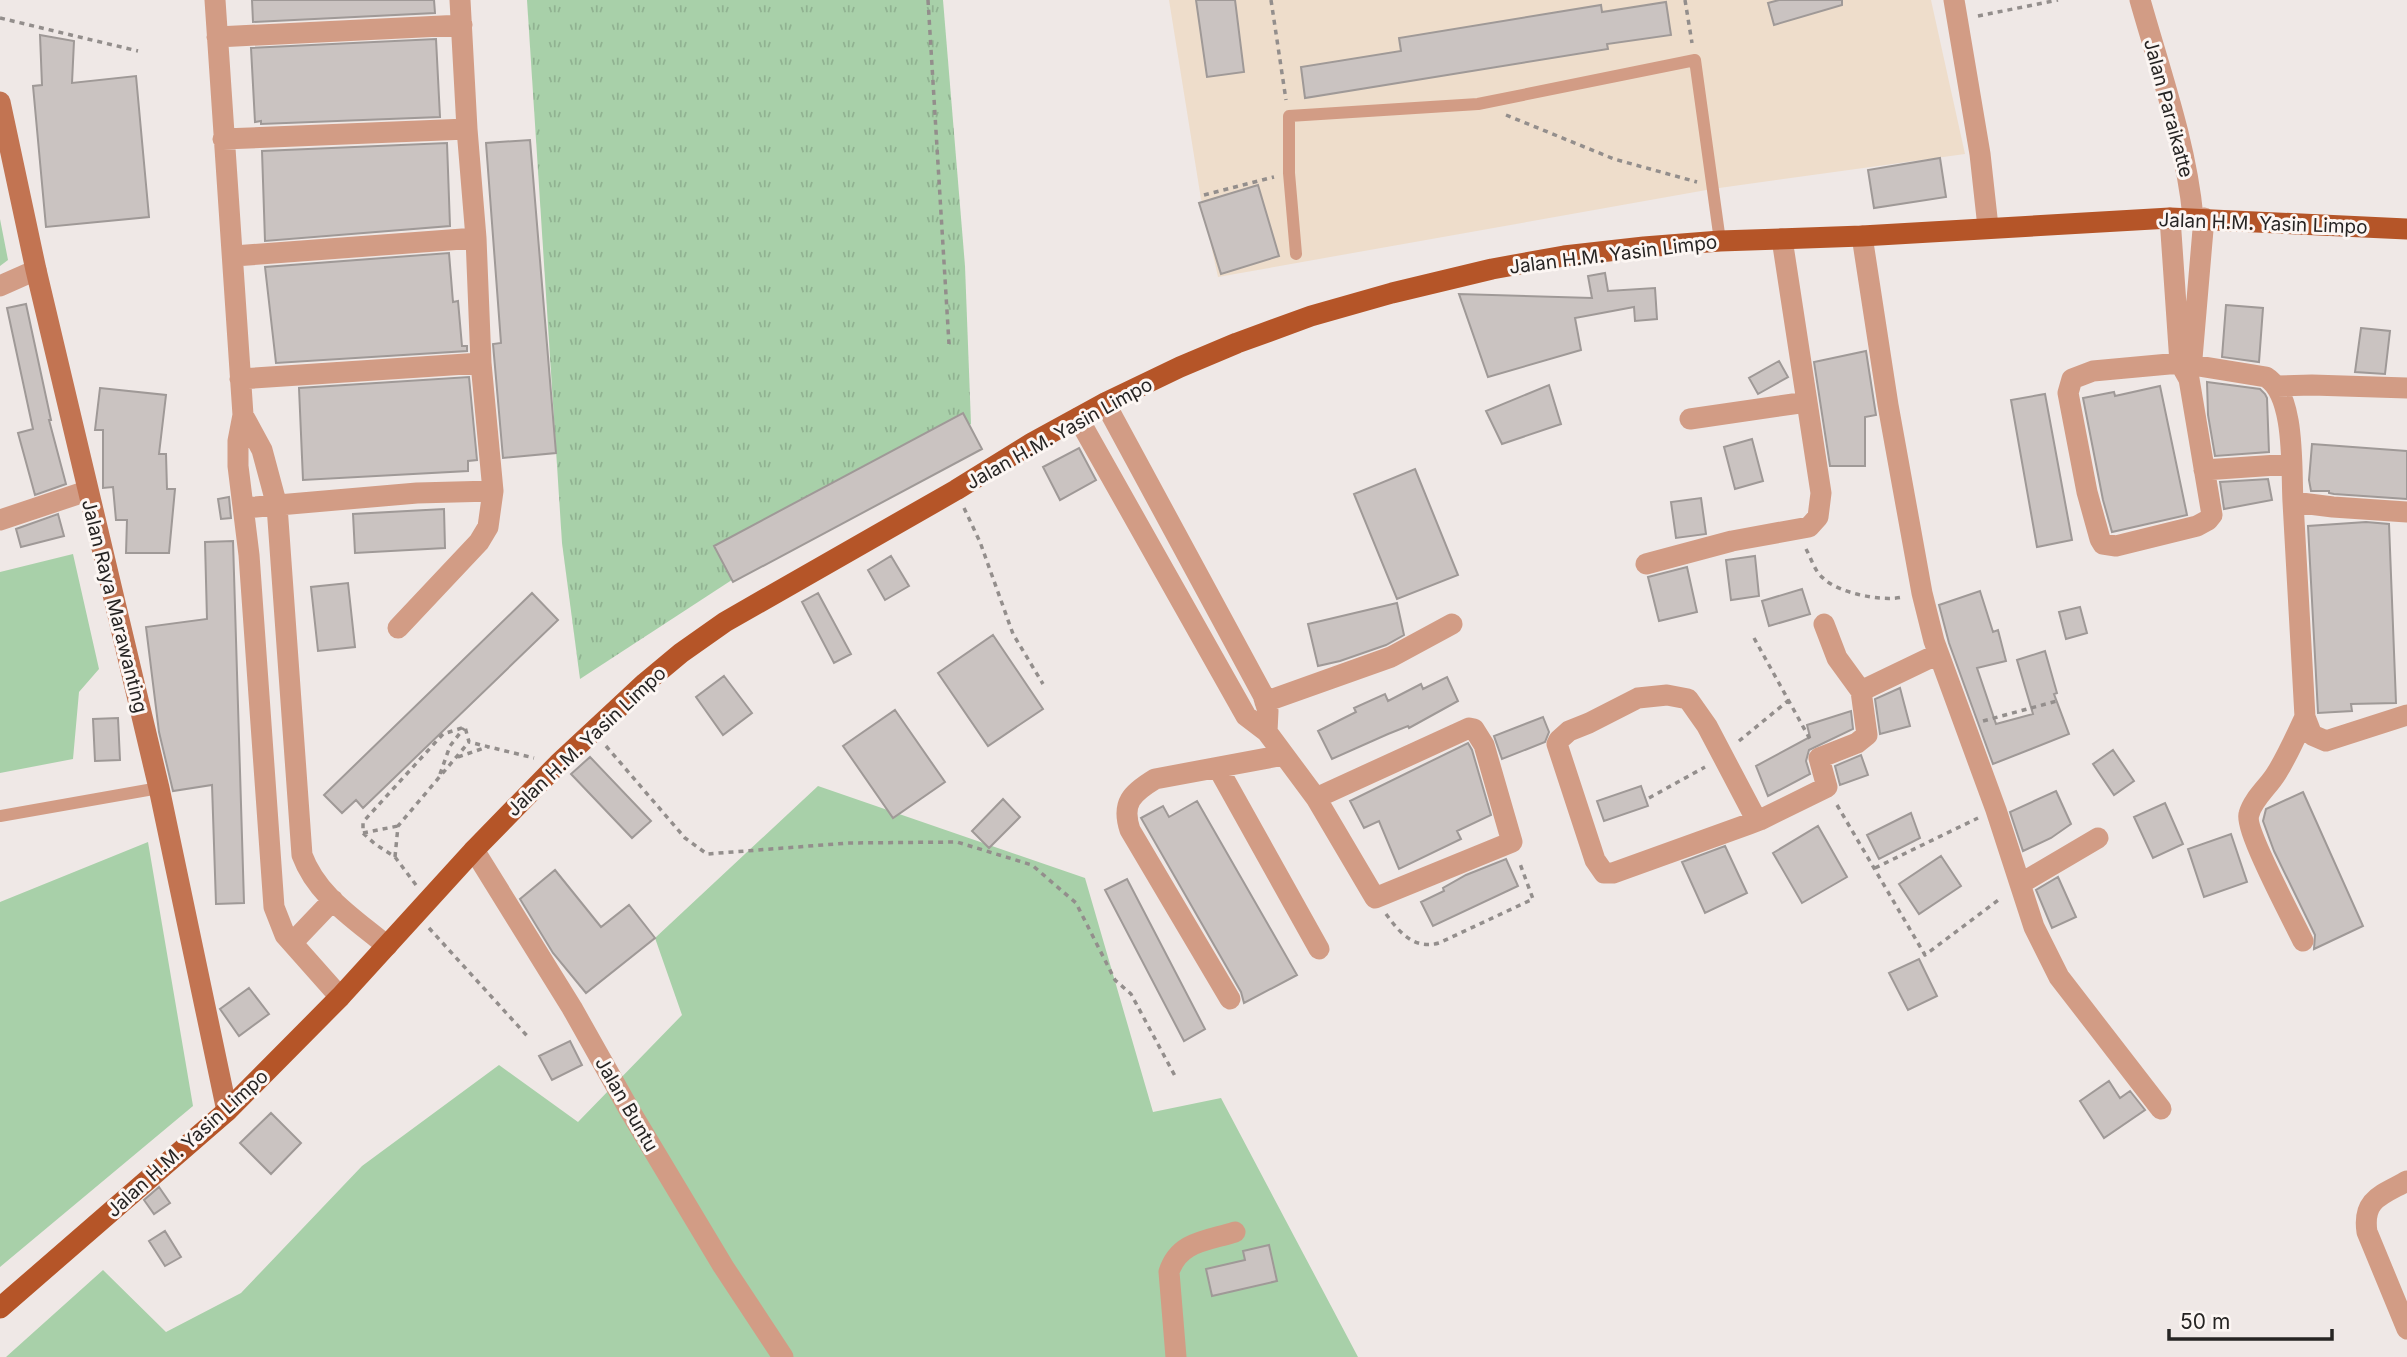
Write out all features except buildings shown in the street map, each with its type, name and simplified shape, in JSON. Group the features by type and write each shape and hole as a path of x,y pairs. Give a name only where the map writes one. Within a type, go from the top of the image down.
{"main road":[{"name":"Jalan H.M. Yasin Limpo","path":"0,1308 227,1111 340,997 474,850 558,764 645,683 704,636 1078,418 1180,367 1311,316 1492,269 1564,256 1720,241 1862,236 2198,217 2407,229"}],"street":[{"path":"215,0 243,415 238,454 250,555 274,907 278,920 292,943 340,997"},
{"path":"398,628 479,542 488,527 493,491 481,363 477,238 467,129 460,0"},
{"name":"Jalan Paraikatte","path":"2140,0 2181,145 2198,217 2187,368"},
{"path":"1956,10 1980,154 1988,227"},
{"path":"217,37 462,25"},
{"name":"Jalan Raya Marawanting","path":"0,102 87,491 159,788 227,1111"},
{"path":"223,139 467,129"},
{"path":"2170,218 2187,368 2211,515 2197,526 2116,546 2103,544 2100,539 2072,424 2068,393 2070,382 2093,371 2187,368 2266,377 2277,386 2285,405 2291,464 2305,717 2312,735 2326,741 2407,715"},
{"path":"1862,236 1888,405 1922,593 1937,654 1996,810 2034,927 2059,977 2161,1109"},
{"path":"233,256 477,238"},
{"path":"1646,564 1732,541 1812,526 1818,517 1821,493 1782,239"},
{"path":"0,286 36,270"},
{"path":"240,379 481,363"},
{"path":"2277,386 2407,388"},
{"path":"1690,419 1807,402"},
{"path":"1105,403 1265,702 1268,711 1267,732"},
{"path":"243,415 262,450 277,506 303,855 312,878 333,901 387,946"},
{"path":"1078,418 1246,716 1267,732 1316,798 1375,898 1512,842 1484,745 1474,729 1469,728 1316,798"},
{"path":"2204,470 2291,464"},
{"path":"0,520 87,491"},
{"path":"244,508 426,493 493,491"},
{"path":"2293,502 2333,508 2407,512"},
{"path":"250,555 281,552"},
{"path":"1265,702 1391,657 1451,624"},
{"path":"1756,821 1707,726 1688,699 1667,695 1638,698 1569,731 1559,740 1558,744 1595,860 1604,873 1624,870 1756,821 1827,787 1819,758 1857,743 1867,735 1861,691 1842,667 1824,624"},
{"path":"1861,691 1937,654"},
{"path":"2304,941 2249,827 2248,818 2255,802 2277,774 2305,717"},
{"path":"1230,999 1130,830 1127,805 1133,795 1155,779 1284,755"},
{"path":"1218,768 1319,948"},
{"path":"2020,884 2098,838"},
{"name":"Jalan Buntu","path":"474,850 572,1008 723,1266 783,1357"},
{"path":"292,943 333,901"},
{"path":"2407,1181 2373,1202 2366,1209 2365,1219 2367,1232 2407,1329"},
{"path":"1176,1357 1169,1272 1173,1259 1182,1249 1236,1232"}],"lane":[{"path":"1296,254 1289,173 1289,116 1478,104 1695,60 1720,241"},
{"path":"0,816 159,788"}],"path":[{"path":"928,0 949,344"},
{"path":"1271,0 1289,116"},
{"path":"1685,0 1695,60"},
{"path":"1956,10 2058,0"},
{"path":"0,18 138,51"},
{"path":"1478,104 1614,159 1712,187"},
{"path":"1204,195 1289,173"},
{"path":"956,490 980,542 1013,634 1043,684"},
{"path":"1796,530 1822,578 1846,592 1893,599 1922,593"},
{"path":"1754,638 1819,758"},
{"path":"1965,727 2057,701"},
{"path":"465,727 469,742"},
{"path":"440,776 450,746 465,727"},
{"path":"465,727 443,734 363,822 363,833 375,845 395,857 421,907 529,1038"},
{"path":"594,732 685,838 707,854 848,842 957,842 1032,865 1076,903 1115,980 1131,994 1175,1076"},
{"path":"469,742 558,764"},
{"path":"395,857 398,826 469,742"},
{"path":"455,758 489,746"},
{"path":"1827,787 1925,955 2020,884"},
{"path":"1874,869 1996,810"},
{"path":"363,833 398,826"},
{"path":"1375,898 1400,934 1424,945 1439,943 1532,899 1512,842"}],"shaded area":[{"path":"1169,0 1931,0 1965,154 1712,189 1218,277 1201,199"}],"green space":[{"path":"527,0 943,0 965,266 971,424 580,679 562,543"},
{"path":"0,219 8,260 0,266"},
{"path":"73,554 99,669 79,692 73,759 0,773 0,572"},
{"path":"818,786 1085,878 1153,1112 1221,1098 1358,1357 6,1357 103,1270 166,1332 241,1293 362,1166 499,1065 578,1122 682,1015 655,938"},
{"path":"148,842 193,1106 0,1267 0,902"}]}
